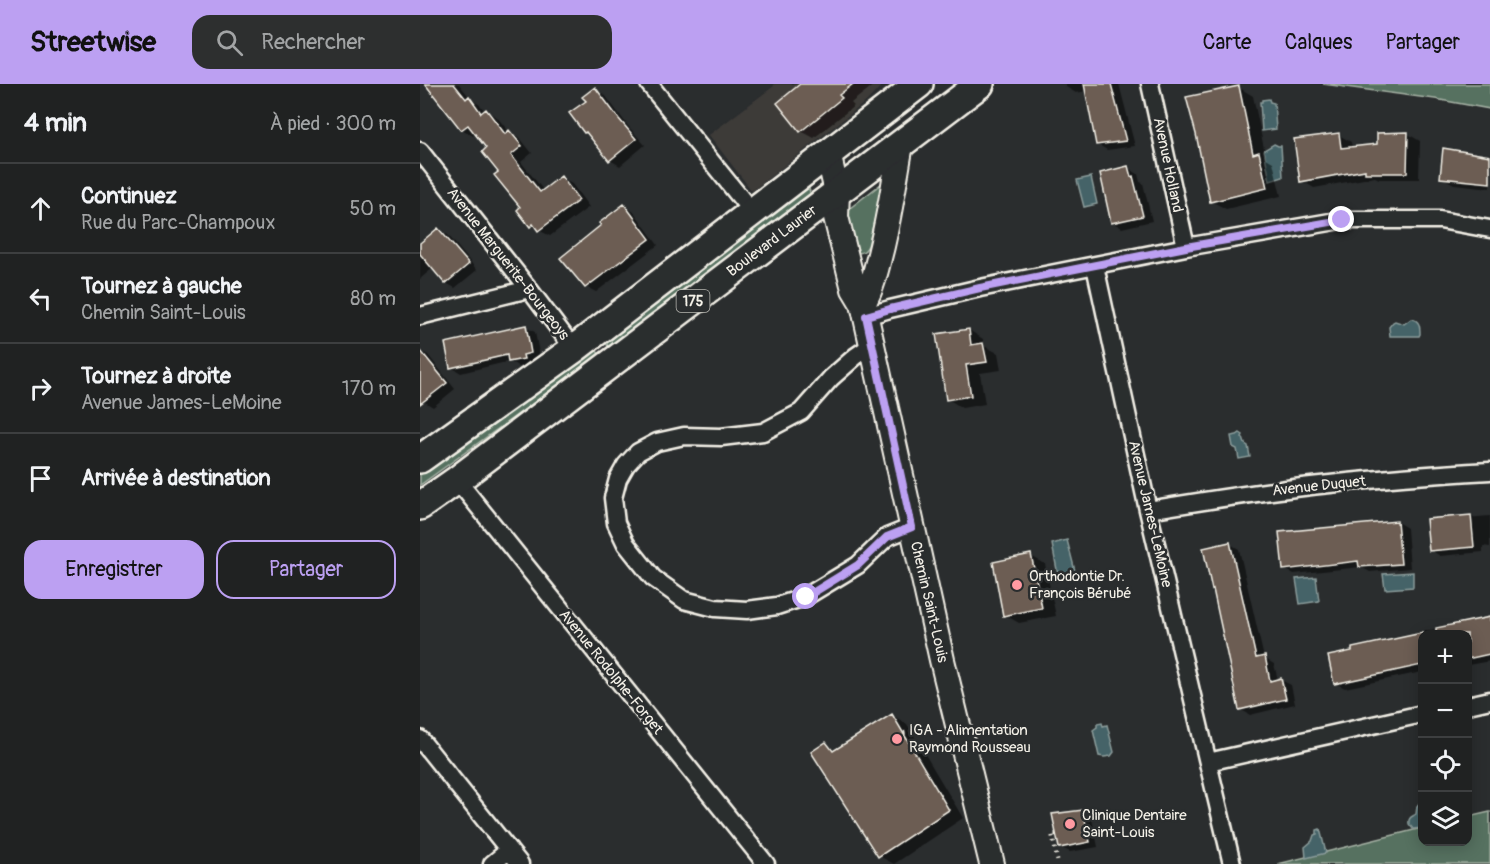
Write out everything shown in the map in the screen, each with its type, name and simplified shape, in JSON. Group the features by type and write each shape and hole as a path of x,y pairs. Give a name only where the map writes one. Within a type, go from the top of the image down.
{"main road":[{"name":"175","path":"421,456 574,349 919,84"},
{"name":"Boulevard Laurier","path":"420,506 980,84"}],"street":[{"path":"649,84 752,212"},
{"name":"Avenue Holland","path":"1150,84 1186,247"},
{"path":"901,144 885,233 864,310 890,309 980,288 1186,247 1342,220 1440,220 1490,229"},
{"name":"Avenue Marguerite-Bourgeoys","path":"420,151 530,288 574,349"},
{"name":"Chemin Saint-Louis","path":"828,153 837,192 836,217 854,290 864,310 942,660 992,864"},
{"name":"Avenue James-LeMoine","path":"1095,266 1148,510 1232,864"},
{"path":"420,316 530,288"},
{"path":"872,345 831,378 801,412 763,432 721,437 684,436 657,442 638,452 626,465 618,479 613,498 616,523 626,544 653,578 684,600 715,608 747,610 777,606 806,597 858,565 887,537 912,527"},
{"name":"Avenue Duquet","path":"1148,510 1329,484 1490,471"},
{"name":"Avenue Rodolphe-Forget","path":"457,480 766,864"},
{"path":"1472,704 1490,700"},
{"path":"1208,762 1418,715"},
{"path":"420,739 520,864"},
{"path":"492,864 509,850"}],"path":[{"path":"904,733 926,729"},
{"path":"1056,834 1052,834 1058,864"}],"shaded area":[{"path":"773,84 883,84 867,101 752,191 709,135 774,86"}],"green space":[{"path":"1323,84 1490,84 1490,109 1435,99"},
{"path":"808,184 811,197 609,347 603,340"},
{"path":"881,184 883,185 868,246 861,253 857,253 845,212"},
{"path":"594,347 600,355 420,485 420,475"},
{"path":"1490,812 1490,864 1278,864 1418,829 1418,846 1472,846 1472,816"}],"water":[{"path":"1269,99 1274,103 1276,129 1262,131 1260,102"},
{"path":"1274,144 1281,146 1283,177 1270,181 1264,150"},
{"path":"1091,177 1097,204 1084,207 1077,180"},
{"path":"1411,319 1419,324 1419,336 1390,336 1389,327 1393,322 1404,324"},
{"path":"1240,433 1248,446 1250,457 1239,459 1231,436"},
{"path":"1067,540 1075,571 1063,577 1062,574 1058,575 1052,544"},
{"path":"1413,572 1413,587 1385,589 1383,574"},
{"path":"1316,577 1319,601 1300,604 1296,579"},
{"path":"1102,723 1103,726 1107,725 1114,752 1111,756 1099,756 1093,730 1097,724"},
{"path":"1417,806 1418,828 1413,829 1409,820 1416,814"},
{"path":"1320,829 1326,853 1306,858 1305,847"}],"building":[{"path":"425,84 454,84 466,99 469,96 481,113 486,109 505,134 509,130 522,146 511,155 540,192 561,176 579,200 538,231 533,224 530,227 517,210 520,207 494,175 498,172 482,152 486,148 468,125 461,130"},
{"path":"800,84 853,84 839,95 842,98 800,132 777,103"},
{"path":"1084,84 1111,84 1126,141 1096,145"},
{"path":"1239,86 1253,154 1259,152 1267,188 1210,202 1186,97"},
{"path":"595,87 636,139 609,161 569,113 586,101 582,97"},
{"path":"1408,132 1407,173 1365,173 1365,170 1300,182 1294,139 1339,133 1341,148 1377,144 1377,133"},
{"path":"1443,148 1490,156 1490,183 1440,178"},
{"path":"1128,166 1131,177 1133,176 1143,216 1111,223 1100,173"},
{"path":"624,204 650,239 585,288 560,258"},
{"path":"438,228 469,264 445,284 420,254 420,243"},
{"path":"526,325 531,353 523,355 524,359 508,362 507,355 450,368 445,343"},
{"path":"969,329 971,345 983,343 987,362 966,365 971,396 946,400 936,334"},
{"path":"420,350 447,383 420,404"},
{"path":"1471,515 1474,547 1429,551 1426,519"},
{"path":"1397,521 1401,564 1359,567 1358,561 1283,570 1279,532"},
{"path":"1230,542 1256,658 1265,656 1270,681 1281,678 1286,699 1239,710 1203,548"},
{"name":"Orthodontie Dr. François Bérubé","path":"1031,554 1042,608 1003,616 993,562"},
{"path":"1490,617 1490,654 1472,658 1472,630 1436,630 1436,628"},
{"path":"1418,634 1418,666 1334,684 1328,656 1352,651 1352,648"},
{"path":"892,714 949,810 878,857 811,752 826,742 833,751"},
{"name":"Clinique Dentaire Saint-Louis","path":"1083,810 1090,842 1059,848 1052,814"}],"place":[{"name":"Orthodontie Dr. François Bérubé","path":"1017,585"},
{"name":"IGA - Alimentation Raymond Rousseau","path":"897,739"},
{"name":"Clinique Dentaire Saint-Louis","path":"1070,824"}],"route":[{"path":"806,597 858,565 887,537 912,527 866,316 980,288 1186,247 1342,220"}]}
